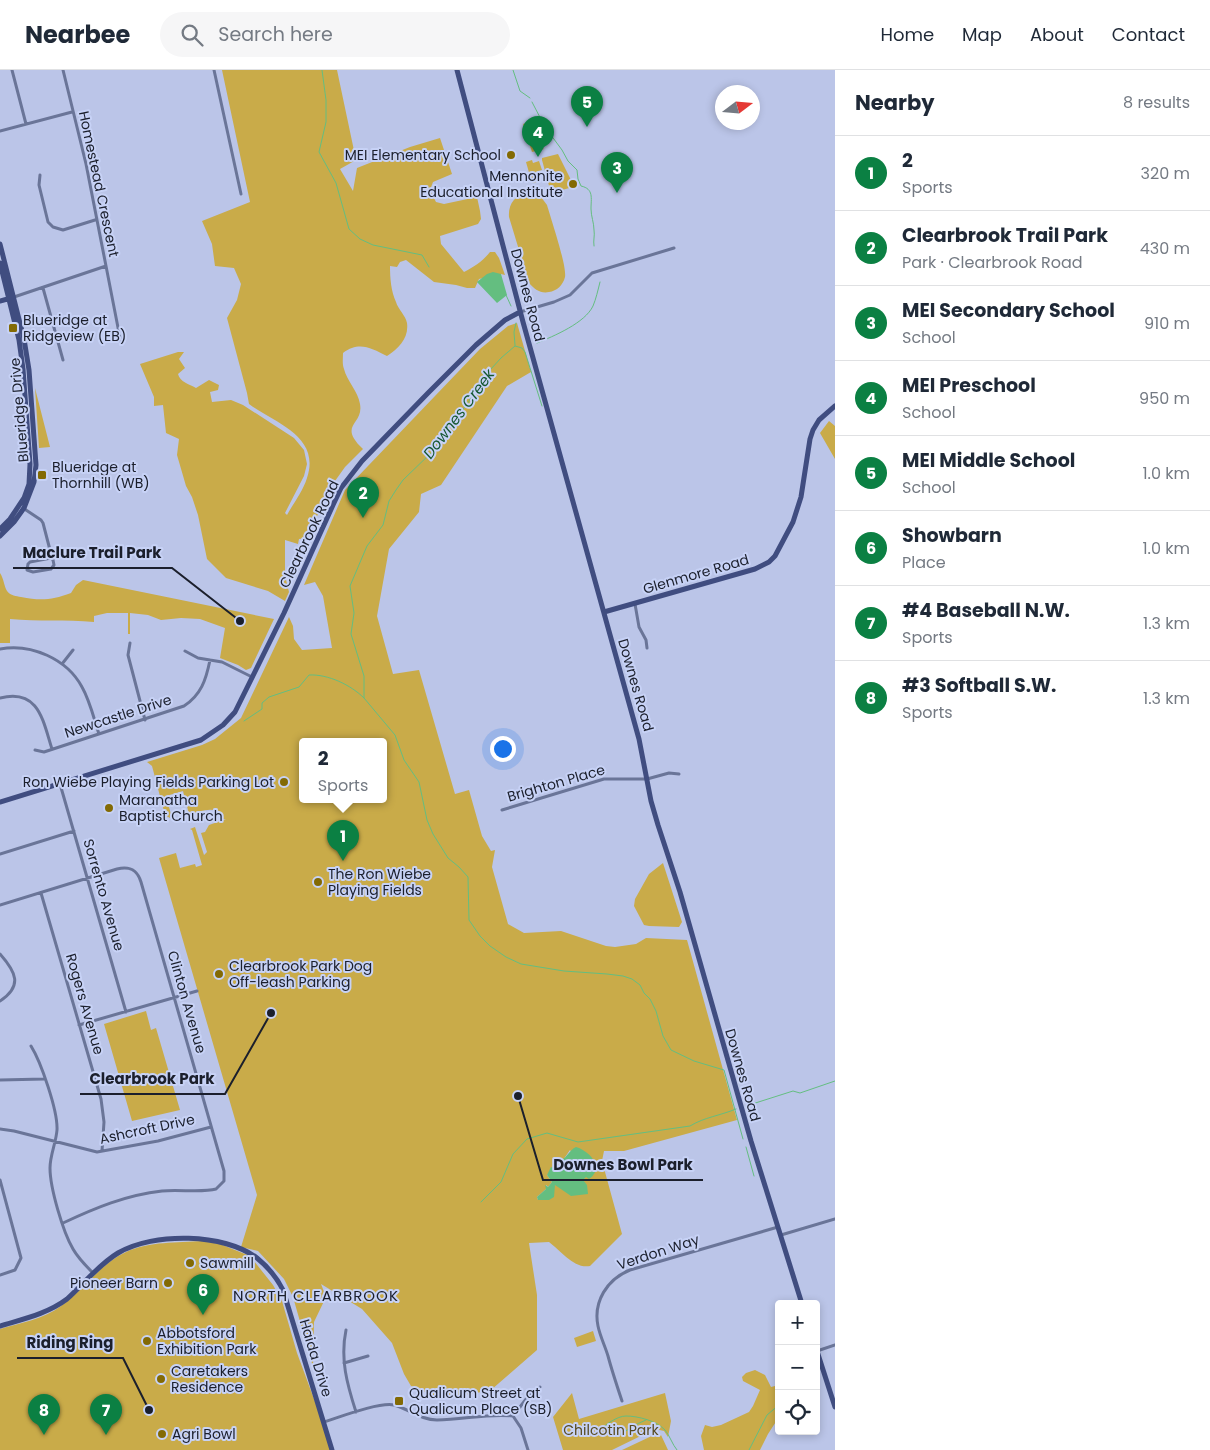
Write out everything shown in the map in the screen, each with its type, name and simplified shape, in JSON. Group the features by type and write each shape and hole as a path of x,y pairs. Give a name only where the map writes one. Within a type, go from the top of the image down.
{"main road":[{"name":"Downes Road","path":"457,70 520,312 640,739 646,779 658,825 681,898 731,1074 801,1300"},
{"name":"Blueridge Drive","path":"0,244 11,298"},
{"name":"Blueridge Drive","path":"0,264 24,339 29,370 35,450 34,482 14,522 0,536"},
{"path":"0,301 11,298"},
{"name":"Clearbrook Road","path":"0,802 200,740 218,730 230,718 252,677 287,606 337,496 352,473 428,393 476,346 505,320 520,312"},
{"name":"Glenmore Road","path":"604,612 755,569 769,562 779,550 786,537 798,508 813,430 819,420 835,406"},
{"name":"Blueridge Drive","path":"0,529 22,507"},
{"name":"Haida Drive","path":"0,1326 52,1308 68,1298 118,1253 133,1247 158,1241 188,1239 221,1242 251,1255 271,1272 283,1290 332,1450"},
{"path":"820,1360 835,1407"}],"street":[{"path":"12,70 26,124"},
{"name":"Homestead Crescent","path":"11,298 106,266 86,164 63,70"},
{"path":"214,70 242,194"},
{"path":"0,131 72,112"},
{"path":"40,175 39,185 48,222 52,227 63,230 96,220"},
{"name":"Clearbrook Road","path":"520,312 570,295 592,273 674,248"},
{"path":"106,266 121,343"},
{"path":"43,288 63,360"},
{"path":"22,507 43,523 50,550 50,558 53,560 54,565 51,569 33,572 27,570 30,562 50,558"},
{"path":"635,603 639,627 646,640 647,648"},
{"path":"130,643 128,655 146,720"},
{"path":"0,649 34,650 62,664 82,686 99,734"},
{"path":"62,664 73,650"},
{"path":"185,651 198,658 222,662 252,677"},
{"name":"Newcastle Drive","path":"34,750 44,752 177,710 190,702 204,685 210,660"},
{"path":"0,698 19,697 37,707 44,721 52,749"},
{"name":"Brighton Place","path":"502,810 594,781 646,779 669,773 679,774"},
{"name":"Sorrento Avenue","path":"60,784 126,1012"},
{"path":"0,854 74,831"},
{"name":"Clinton Avenue","path":"0,905 123,868 132,869 138,875 224,1171 224,1181 220,1187 210,1190 168,1191 129,1197 99,1206 63,1223"},
{"name":"Rogers Avenue","path":"41,893 102,1105 104,1134 102,1152"},
{"path":"0,954 12,970 15,982 13,990 0,1001"},
{"path":"79,1025 198,991"},
{"path":"31,1046 38,1058 56,1119 50,1159 51,1180 63,1223 74,1251 93,1274"},
{"path":"0,1080 44,1079"},
{"name":"Ashcroft Drive","path":"0,1129 14,1130 90,1151 102,1152 166,1140 211,1127"},
{"path":"0,1180 21,1258 15,1270 0,1275"},
{"path":"781,1235 835,1219"},
{"name":"Verdon Way","path":"622,1401 597,1320 599,1302 611,1281 630,1270 778,1226"},
{"path":"346,1330 343,1342 344,1362 356,1412"},
{"path":"820,1349 835,1346"},
{"path":"344,1362 368,1356"},
{"path":"514,1416 530,1394 540,1387"},
{"path":"324,1422 391,1404 425,1418 436,1420 499,1414 514,1416"},
{"path":"514,1416 521,1428 528,1450"}],"green space":[{"path":"222,70 337,70 356,160 340,169 353,191 357,168 410,147 440,138 452,174 433,182 430,190 436,202 444,204 477,197 481,219 478,224 440,236 441,244 464,272 490,252 495,252 505,275 501,274 479,279 475,288 467,288 434,282 406,260 400,262 397,267 390,266 393,293 407,323 405,338 387,356 365,347 354,347 343,353 345,373 360,404 360,411 353,425 352,434 363,449 345,467 330,488 307,538 299,539 298,544 285,540 285,576 289,592 285,601 268,591 226,578 207,559 198,515 186,486 177,455 179,439 166,433 163,405 154,406 154,397 140,364 178,352 184,352 179,359 185,368 178,374 183,381 196,388 209,380 219,385 218,390 210,392 212,402 231,400 243,405 294,438 304,450 307,464 304,476 285,513 287,515 307,478 310,464 308,451 293,432 249,404 227,318 237,300 241,284 234,268 215,266 212,244 202,221 250,202"},
{"path":"530,122 539,144 544,149 532,152 523,124"},
{"path":"558,154 574,186 551,193 542,158"},
{"path":"532,160 533,163 539,161 542,170 538,171 541,181 532,183 526,162"},
{"path":"528,193 541,197 547,205 561,253 565,277 563,283 552,291 540,292 529,283 509,217 513,201 519,196"},
{"path":"517,323 531,372 507,386 441,485 421,494 419,512 389,549 377,616 393,674 419,670 455,794 469,790 482,836 491,851 495,850 492,867 508,924 524,933 561,931 606,946 615,947 636,944 646,938 687,940 737,1120 624,1151 604,1151 602,1161 622,1234 590,1266 579,1265 573,1262 549,1242 529,1243 537,1295 537,1350 491,1390 466,1395 433,1396 411,1386 404,1374 392,1343 362,1309 321,1284 326,1297 314,1322 313,1367 293,1297 284,1279 258,1251 241,1247 257,1195 159,858 176,853 180,868 195,864 196,867 202,865 192,830 190,829 195,827 204,855 207,852 201,833 205,832 209,825 226,819 223,819 223,814 215,810 189,814 183,791 166,796 172,818 165,815 152,766 147,762 202,745 215,739 241,718 289,617 293,626 294,639 302,650 332,648 323,596 315,582 304,585 345,490 480,349 508,326","holes":["570,1150 586,1176 583,1180 555,1185 538,1200 537,1197 546,1189 546,1185 548,1187 552,1182 547,1175 555,1169 559,1170 561,1163"]},
{"path":"35,388 37,396 50,447 39,448"},
{"path":"829,421 835,426 835,459 820,433"},
{"path":"0,573 6,589 14,596 41,599 52,598 71,593 76,585 83,580 274,619 251,668 246,670 220,658 225,628 200,619 161,620 148,615 130,613 130,634 128,634 128,613 107,613 94,616 94,622 10,619 10,643 0,643"},
{"path":"663,863 682,922 679,927 644,925 634,906 635,899 649,874"},
{"path":"146,1011 151,1030 156,1028 180,1110 132,1121 104,1024"},
{"name":"Abbotsford Exhibition Park","path":"202,1241 220,1244 250,1256 273,1285 282,1301 297,1353 331,1450 0,1450 0,1329 32,1320 54,1310 69,1300 108,1263 135,1248 173,1242"},
{"path":"593,1331 596,1341 577,1347 574,1338"},
{"path":"755,1370 765,1375 771,1387 775,1386 775,1423 760,1450 704,1450 701,1436 705,1425 712,1427 721,1425 749,1412 753,1406 760,1390 743,1381 742,1377 746,1373"},
{"name":"Chilcotin Park","path":"572,1393 579,1419 665,1393 671,1421 668,1437 664,1431 655,1429 612,1450 563,1450 553,1417"},
{"path":"656,1434 661,1435 668,1450 622,1450"}],"shaded area":[{"path":"493,272 501,274 507,295 497,303 477,282"},
{"path":"576,1147 586,1152 596,1165 594,1175 589,1179 586,1177 583,1180 587,1185 588,1194 571,1196 555,1185 554,1197 549,1200 538,1200 537,1197 546,1189 545,1185 548,1187 552,1182 547,1175 551,1167 559,1170 561,1160"}],"waterway":[{"path":"322,70 326,100 326,122 319,152 336,183 349,229 360,239 373,245 422,255 429,267"},
{"path":"513,70 520,91 530,98"},
{"path":"532,102 545,127 568,161 577,170 581,186 590,192 594,225 594,246"},
{"path":"537,343 552,337 583,318 593,306 600,282"},
{"path":"506,295 511,306"},
{"path":"515,345 514,332 516,323"},
{"name":"Downes Creek","path":"515,346 480,381 469,401 433,451 403,480 389,501 383,525 367,546 350,586 354,613 351,634 364,676 364,698 395,735 404,760 419,782 427,820 433,834 448,858 468,877 469,920 480,936 506,957 521,964 564,971 623,976 632,979 640,985 656,1011 663,1036 671,1050 694,1061 724,1070 743,1139"},
{"path":"515,346 522,348 525,352 542,406"},
{"path":"244,721 262,709 262,703 269,697 299,687 309,675 324,676 339,681 364,698"},
{"name":"Downes Creek","path":"746,1106 793,1091 800,1093 835,1081"},
{"path":"481,1202 501,1182 513,1154 527,1139 547,1133 578,1142 690,1126 736,1109"},
{"path":"746,1147 754,1176"},
{"path":"749,1450 767,1415 775,1408"},
{"path":"599,1431 619,1418 626,1416 642,1418 662,1427 677,1450"},
{"path":"617,1436 646,1420"}],"place":[{"name":"MEI Middle School","path":"587,127"},
{"name":"MEI Elementary School","path":"511,155"},
{"name":"MEI Preschool","path":"538,157"},
{"name":"Mennonite Educational Institute","path":"573,184"},
{"name":"MEI Secondary School","path":"617,193"},
{"name":"Blueridge at Ridgeview (EB)","path":"13,328"},
{"name":"Blueridge at Thornhill (WB)","path":"42,475"},
{"name":"Clearbrook Trail Park","path":"363,518"},
{"name":"Maclure Trail Park","path":"240,621"},
{"name":"Ron Wiebe Playing Fields Parking Lot","path":"284,782"},
{"name":"Maranatha Baptist Church","path":"109,808"},
{"name":"2","path":"343,861"},
{"name":"The Ron Wiebe Playing Fields","path":"318,882"},
{"name":"Clearbrook Park Dog Off-leash Parking","path":"219,974"},
{"name":"Clearbrook Park","path":"271,1013"},
{"name":"Downes Bowl Park","path":"518,1096"},
{"name":"Sawmill","path":"190,1263"},
{"name":"Pioneer Barn","path":"168,1283"},
{"name":"Showbarn","path":"203,1315"},
{"name":"Abbotsford Exhibition Park","path":"147,1341"},
{"name":"Caretakers Residence","path":"161,1379"},
{"name":"Qualicum Street at Qualicum Place (SB)","path":"399,1401"},
{"name":"Riding Ring","path":"149,1410"},
{"name":"Agri Bowl","path":"162,1434"},
{"name":"#3 Softball S.W.","path":"44,1435"},
{"name":"#4 Baseball N.W.","path":"106,1435"}],"district":[{"name":"NORTH CLEARBROOK","path":"316,1296"}]}
